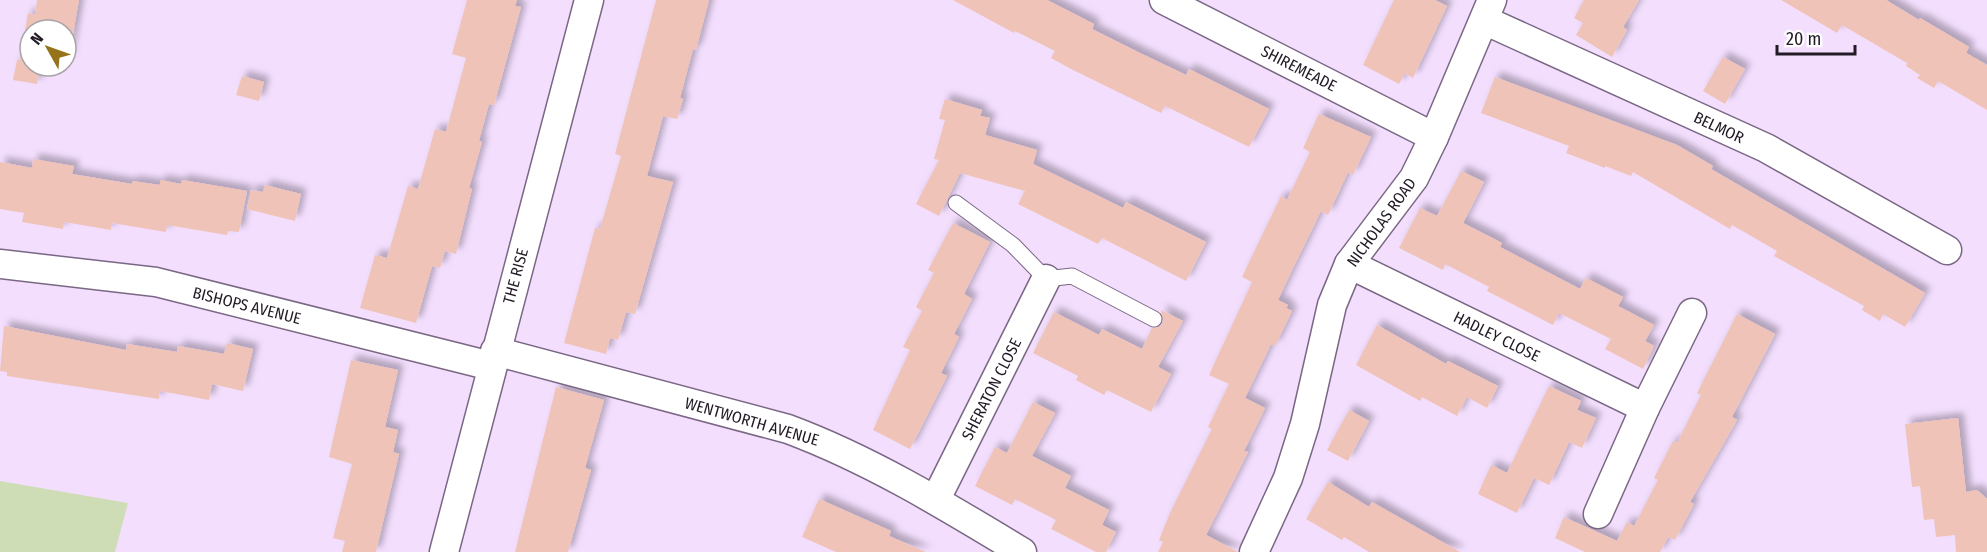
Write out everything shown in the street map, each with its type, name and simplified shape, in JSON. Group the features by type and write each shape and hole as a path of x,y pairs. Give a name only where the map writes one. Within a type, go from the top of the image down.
{"street":[{"name":"THE RISE","path":"444,552 588,0"},
{"name":"SHIREMEADE","path":"1164,0 1434,137"},
{"name":"NICHOLAS ROAD","path":"1259,550 1288,478 1305,424 1332,305 1349,264 1414,178 1488,10"},
{"name":"BELMOR","path":"1488,10 1766,148 1947,250"},
{"name":"BISHOPS AVENUE","path":"0,264 156,282 493,358"},
{"name":"HADLEY CLOSE","path":"1349,264 1645,408"},
{"name":"SHERATON CLOSE","path":"936,499 1046,279"},
{"path":"1598,514 1645,408 1692,313"},
{"name":"WENTWORTH AVENUE","path":"493,358 788,429 866,462 936,499 1022,552"}],"lane":[{"path":"956,203 1012,245 1046,279 1072,276 1154,319"}],"green space":[{"path":"0,481 128,503 115,552 0,552"}],"building":[{"path":"37,0 79,0 76,18 27,18 28,13 35,15"},
{"path":"467,0 517,0 515,6 521,7 494,105 489,104 479,141 482,142 469,188 472,189 456,254 445,251 440,268 432,266 416,323 360,308 375,255 387,258 408,186 418,189 435,129 446,132 466,58 452,54"},
{"path":"656,0 709,0 696,50 693,49 677,119 663,116 647,176 673,182 635,314 626,312 618,340 610,338 606,354 564,343 595,228 600,229 621,156 615,154"},
{"path":"953,0 1047,0 1094,24 1092,29 1142,54 1186,75 1189,69 1269,109 1249,147 1165,106 1161,113 1071,69 1051,58 1055,51 1015,31 1014,33"},
{"path":"1394,0 1435,0 1447,6 1413,78 1405,73 1399,84 1363,65"},
{"path":"1584,0 1639,0 1623,27 1627,30 1612,57 1576,35 1583,23 1574,18"},
{"path":"1781,0 1886,0 1919,20 1920,18 1969,47 1966,53 1987,65 1987,110 1938,81 1934,88 1917,78 1920,75 1906,66 1907,63 1842,25 1837,33"},
{"path":"1723,57 1745,69 1725,104 1703,91"},
{"path":"17,60 18,78 38,78 37,84 13,80"},
{"path":"242,76 264,82 259,101 236,95"},
{"path":"1495,77 1677,145 1713,166 1711,169 1925,293 1905,327 1883,314 1880,321 1862,310 1864,306 1774,256 1777,251 1732,225 1730,229 1633,172 1631,176 1566,153 1569,146 1481,113"},
{"path":"945,99 982,110 980,116 990,118 985,135 1037,150 1033,164 1123,208 1126,202 1206,242 1186,281 1102,238 1098,244 1018,204 1025,191 960,173 939,216 916,204 939,160 934,159 945,120 939,119"},
{"path":"1319,114 1371,137 1353,175 1348,172 1328,215 1321,211 1292,270 1278,300 1288,305 1286,308 1292,311 1275,346 1271,344 1245,398 1265,408 1244,451 1248,452 1206,535 1238,552 1158,552 1163,542 1159,540 1170,513 1212,429 1208,427 1229,384 1209,375 1252,282 1242,277 1281,196 1287,200 1310,152 1303,148"},
{"path":"33,159 74,166 72,174 132,184 132,181 160,185 160,180 181,184 182,180 247,191 239,232 228,231 227,235 167,225 166,232 112,223 111,230 64,222 63,229 22,222 24,213 0,209 0,162 32,168"},
{"path":"1461,171 1484,182 1463,223 1502,243 1500,247 1580,289 1586,278 1623,297 1618,306 1654,325 1645,341 1654,346 1643,369 1605,349 1611,339 1559,313 1553,325 1487,291 1489,287 1445,264 1443,270 1399,248 1420,208 1437,216"},
{"path":"265,185 301,194 295,221 247,209 251,190 263,192"},
{"path":"953,223 990,242 964,294 972,299 954,334 959,337 941,373 947,376 910,449 873,430 910,350 903,347 922,311 916,307 934,273 928,270"},
{"path":"1161,310 1183,321 1158,367 1171,374 1151,412 1107,390 1104,395 1076,380 1078,376 1033,353 1054,312 1099,335 1102,329 1142,349 1152,328 1159,327 1163,323"},
{"path":"1737,314 1775,334 1732,417 1737,420 1690,502 1694,504 1675,540 1668,537 1660,552 1585,552 1555,538 1564,517 1617,541 1627,522 1634,526 1658,480 1654,478 1673,441 1677,443 1701,395 1697,393"},
{"path":"1377,325 1446,364 1448,361 1498,386 1487,408 1467,397 1457,416 1422,397 1420,401 1356,365"},
{"path":"4,326 126,350 127,344 177,352 178,346 224,354 227,343 253,349 243,391 212,384 209,400 160,391 159,399 7,376 7,372 0,371"},
{"path":"351,360 398,370 385,427 398,430 393,452 399,454 376,552 342,552 345,541 333,538 352,464 329,457"},
{"path":"1549,386 1581,401 1577,410 1596,418 1582,448 1569,442 1549,485 1534,478 1517,513 1478,494 1491,465 1507,473"},
{"path":"556,387 604,400 585,468 591,470 568,552 515,552"},
{"path":"1033,402 1055,413 1032,456 1071,476 1065,488 1109,510 1102,525 1116,532 1106,552 1096,552 1051,529 1056,520 1015,499 1012,505 975,486 995,447 1007,453"},
{"path":"1349,410 1369,421 1348,461 1327,450"},
{"path":"1958,418 1966,492 1977,490 1987,499 1987,552 1956,552 1955,535 1936,537 1934,519 1924,520 1920,486 1912,487 1905,424"},
{"path":"1328,482 1369,507 1372,502 1460,552 1369,552 1344,537 1342,540 1306,519"},
{"path":"819,499 891,531 889,536 926,552 836,552 802,537"}]}
